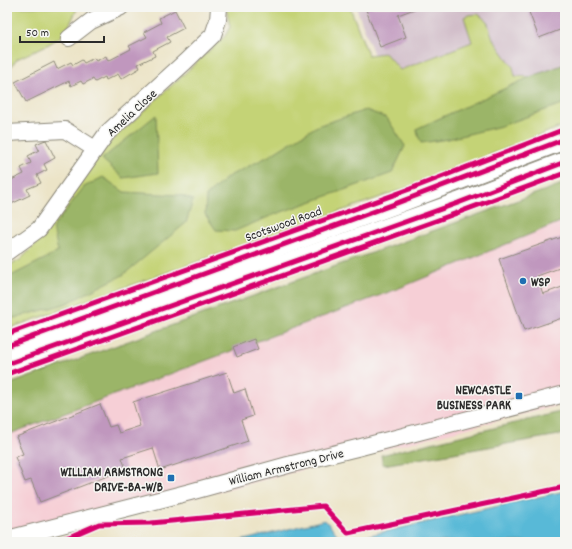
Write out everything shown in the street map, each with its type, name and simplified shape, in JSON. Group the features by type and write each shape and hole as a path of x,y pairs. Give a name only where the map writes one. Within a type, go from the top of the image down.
{"main road":[{"name":"Scotswood Road","path":"7,346 397,204 565,139"},
{"path":"7,364 458,203 565,162"}],"street":[{"path":"69,38 91,21 121,7"},
{"name":"Amelia Close","path":"7,252 39,229 107,133 213,35 218,20 219,7"},
{"path":"7,133 65,130 95,149"},
{"name":"William Armstrong Drive","path":"7,538 565,394"}],"shaded area":[{"path":"356,7 565,7 565,63 530,77 390,98"},
{"path":"565,214 565,406 560,405 17,542 7,542 7,427"}],"green space":[{"path":"7,7 78,7 68,28 60,37 49,44 17,59 7,72"},
{"path":"226,7 350,7 368,55 385,53 400,70 472,42 464,17 478,14 487,21 493,39 513,67 515,76 530,77 565,64 565,125 412,186 7,329 7,266 20,260 45,235 103,149 225,36 230,27"},
{"path":"565,64 565,103 501,126 448,139 421,143 416,129 530,77"},
{"path":"366,110 387,118 405,146 392,173 273,215 235,231 216,230 205,214 206,196 229,176 269,156 317,126"},
{"path":"156,115 158,173 123,178 102,159"},
{"path":"103,177 124,192 180,195 193,200 186,223 123,275 65,304 7,320 7,278 58,252 53,227 84,187"},
{"path":"565,183 565,220 397,289 7,435 7,385"},
{"path":"565,411 565,434 383,465 381,455"}],"water":[{"path":"565,491 565,542 236,542 325,520 343,541"}],"building":[{"path":"365,7 417,8 398,15 406,37 380,47"},
{"path":"527,7 565,7 565,28 539,38"},
{"path":"175,10 184,28 167,37 170,42 153,51 155,56 138,64 140,68 121,79 118,74 106,80 105,77 95,82 93,79 83,84 81,81 71,86 69,81 26,102 15,82 54,62 57,69 71,62 73,65 82,60 84,63 94,58 96,61 106,56 108,61 131,49 129,46 147,37 144,32 161,23 159,18"},
{"path":"46,140 55,158 44,164 47,170 37,175 41,183 27,189 30,195 7,206 7,182 24,174 21,168 31,163 28,156 39,150 36,144"},
{"name":"WSP","path":"565,236 565,266 537,276 543,294 565,286 565,317 524,331 499,259"},
{"path":"254,339 258,349 237,357 233,347"},
{"path":"227,372 234,393 245,389 253,416 241,420 248,441 160,470 153,448 122,458 126,469 40,502 31,480 25,482 15,457 23,454 16,437 100,404 109,427 116,425 119,433 140,426 133,402"}],"cycle path":[{"path":"7,334 410,189 565,129"},
{"path":"7,346 397,203 565,139"},
{"path":"7,364 458,203 565,162"},
{"path":"7,374 565,173"},
{"path":"51,542 69,537 99,524 151,523 323,506 348,533 565,487"}],"place":[{"name":"WSP","path":"523,281"},
{"name":"NEWCASTLE BUSINESS PARK","path":"519,396"},
{"name":"WILLIAM ARMSTRONG DRIVE-BA-W/B","path":"171,478"}]}
